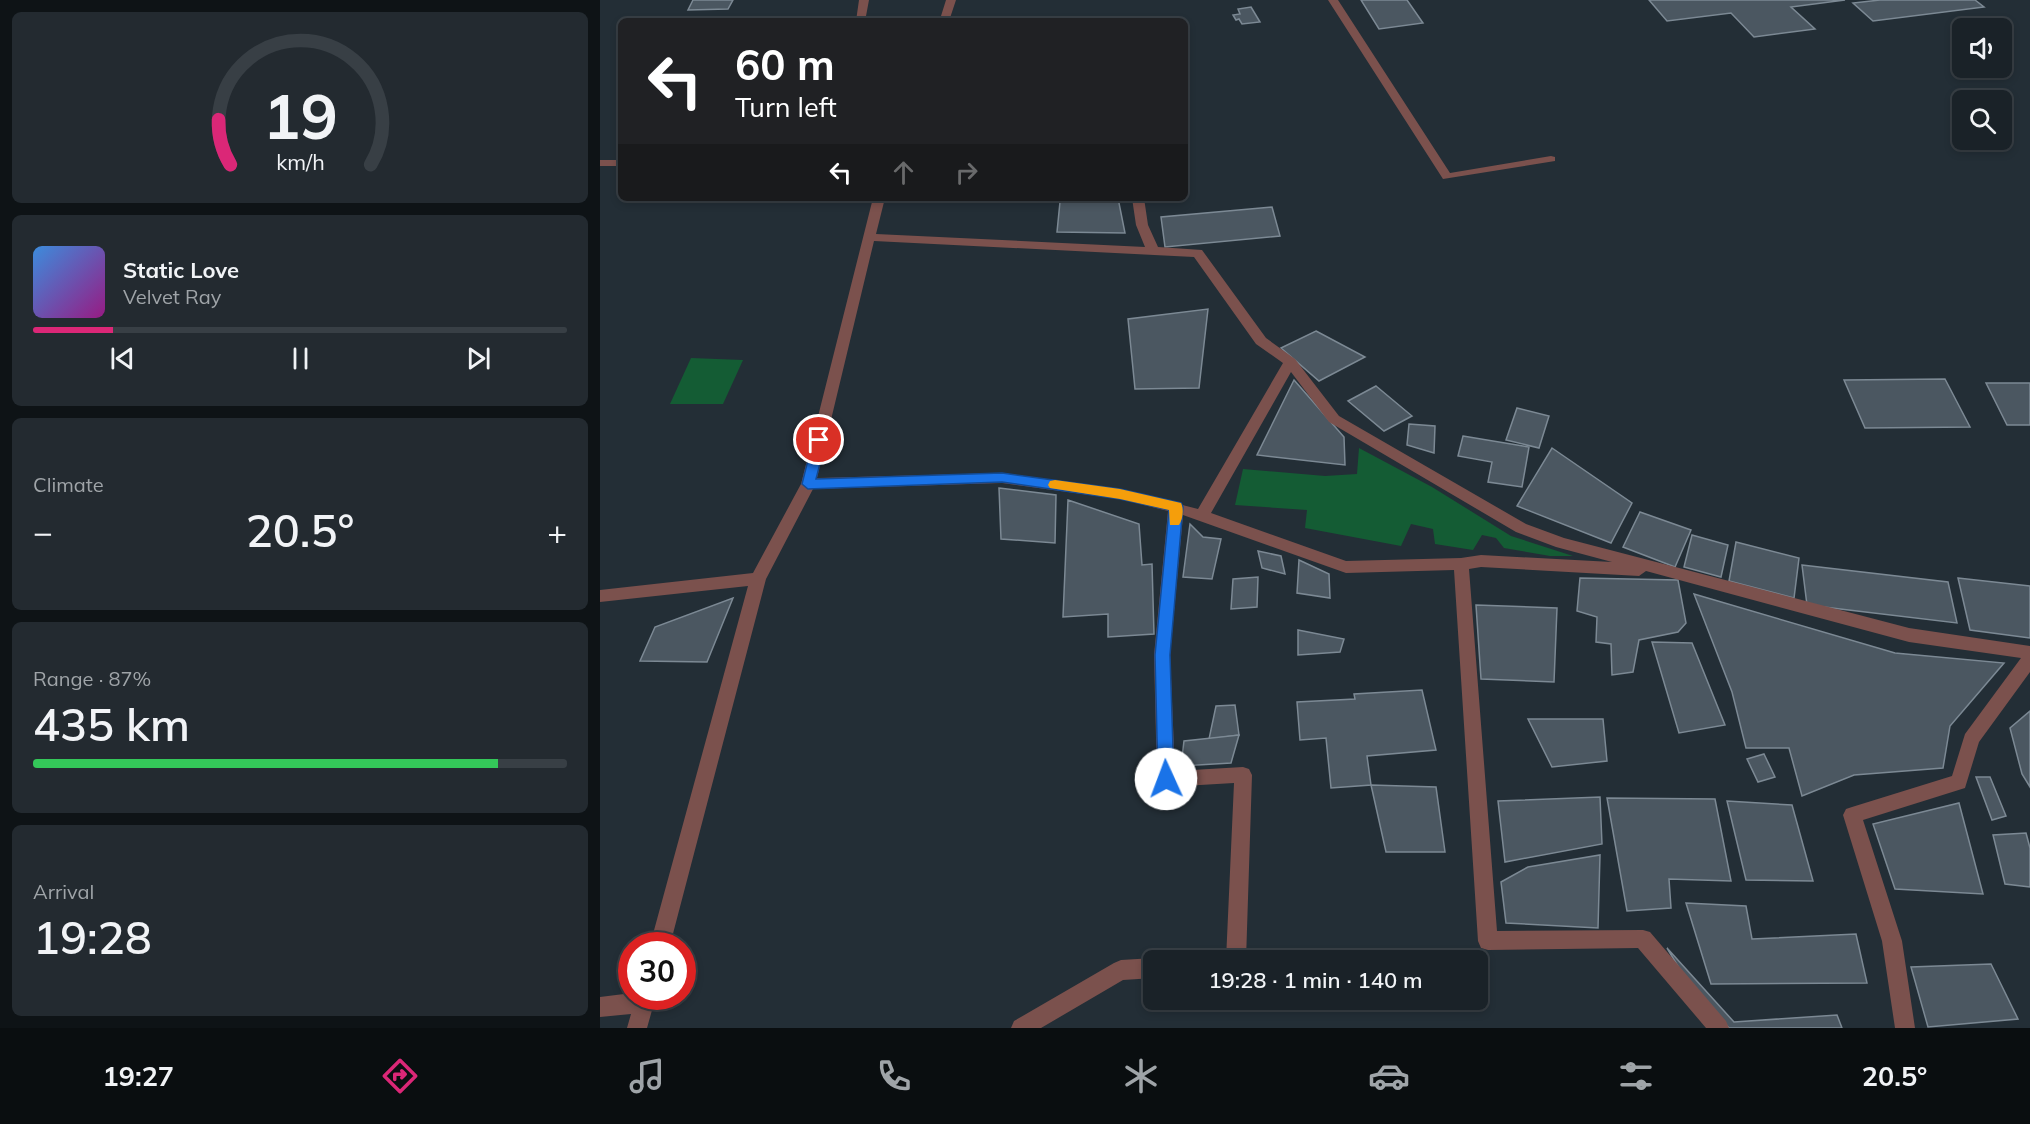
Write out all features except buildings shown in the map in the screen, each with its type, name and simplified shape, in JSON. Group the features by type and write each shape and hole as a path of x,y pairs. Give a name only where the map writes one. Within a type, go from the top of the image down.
{"street":[{"path":"860,18 864,0"},
{"path":"946,18 951,0"},
{"path":"1333,0 1447,177 1551,159"},
{"path":"600,163 618,163"},
{"path":"663,932 758,579 808,484 878,201"},
{"path":"1138,201 1142,225 1153,251"},
{"path":"868,237 1198,253 1261,341 1290,362 1334,419 1521,528 1561,543 1909,635 2030,653"},
{"path":"1202,516 1290,362"},
{"path":"808,484 1002,477 1120,494 1176,507 1346,567 1492,561 1635,570 1684,576"},
{"path":"1176,507 1162,655 1166,779 1243,775 1236,950"},
{"path":"1461,564 1488,941 1643,939 1719,1028"},
{"path":"600,596 758,579"},
{"path":"1905,1028 1892,941 1852,815 1959,782 1971,739 2030,659"},
{"path":"1021,1028 1121,970 1143,969"},
{"path":"600,1007 618,1004"},
{"path":"637,1028 643,1010"}],"green space":[{"path":"691,358 743,360 723,404 670,404"},
{"path":"1359,448 1432,487 1511,536 1573,556 1550,556 1504,548 1496,538 1482,535 1473,550 1435,544 1433,529 1411,524 1401,546 1305,528 1307,510 1235,505 1243,469 1325,476 1357,474"}],"slow traffic":[{"path":"1055,485 1120,494 1176,507 1174,522"}],"route":[{"path":"819,440 808,484 1002,477 1120,494 1176,507 1162,655 1166,779"}]}
